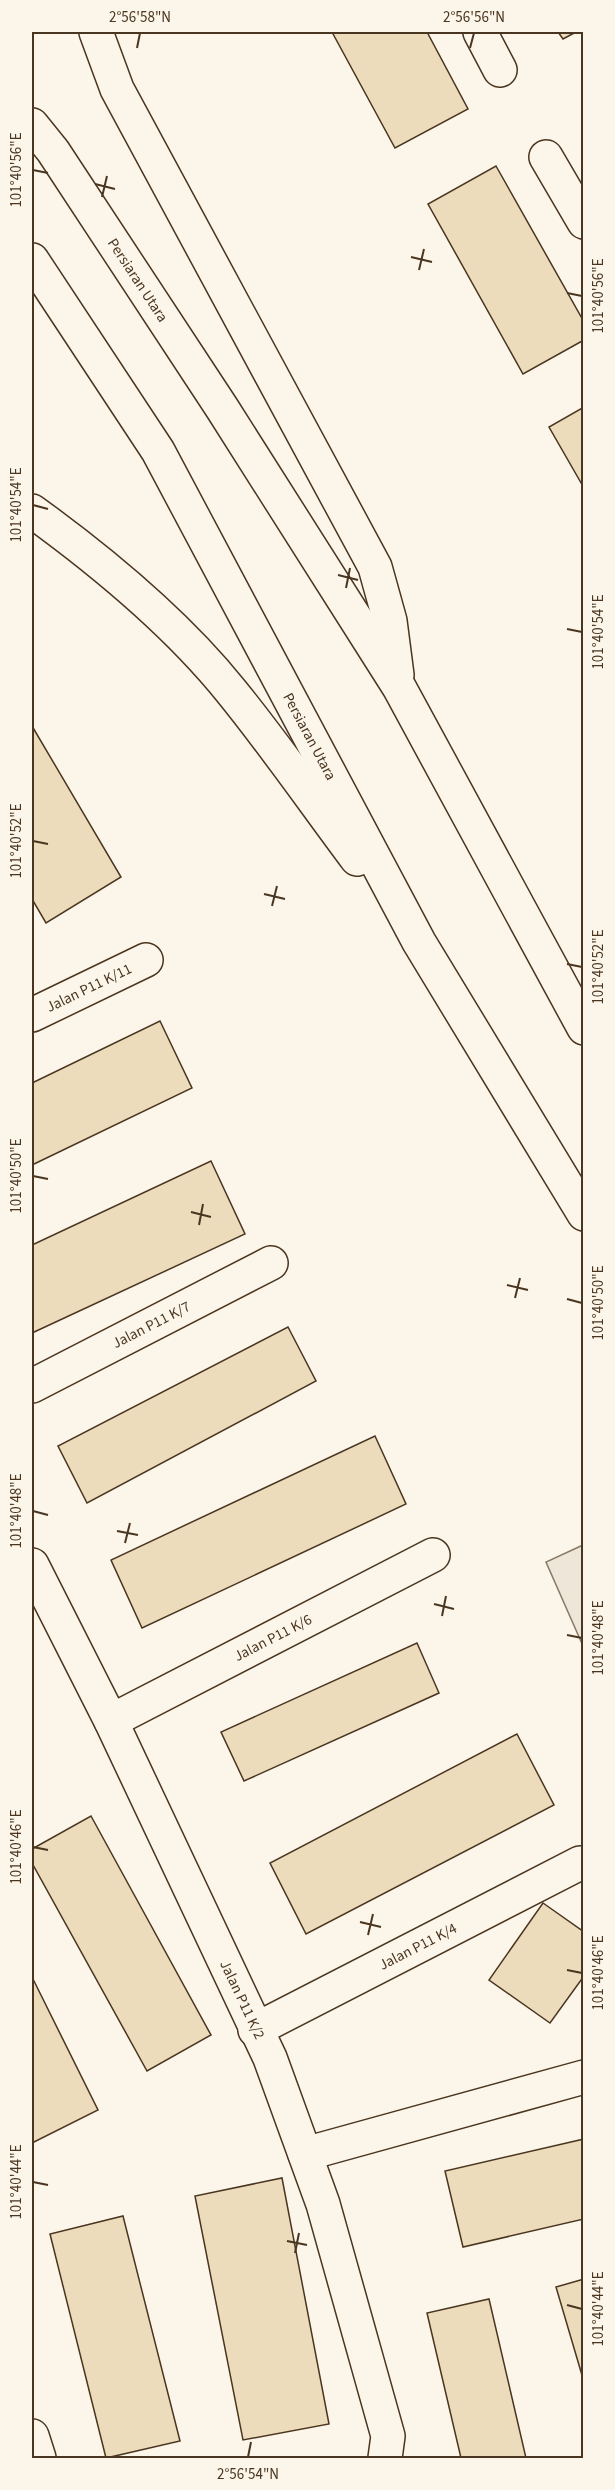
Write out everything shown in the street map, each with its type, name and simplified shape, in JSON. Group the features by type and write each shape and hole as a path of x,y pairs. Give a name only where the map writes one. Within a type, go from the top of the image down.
{"main road":[{"path":"96,32 117,89 375,567 390,621 399,687"},
{"path":"480,32 501,70"},
{"name":"Persiaran Utara","path":"32,125 52,151 222,408 399,687 584,1028"},
{"path":"546,157 584,222"},
{"name":"Persiaran Utara","path":"32,260 158,450 419,942 584,1214"},
{"path":"32,511 79,545 169,626 230,690 419,942"},
{"name":"Jalan P11 K/11","path":"32,1015 146,960"},
{"name":"Jalan P11 K/7","path":"32,1386 271,1263"},
{"name":"Jalan P11 K/6","path":"111,1721 433,1555"},
{"name":"Jalan P11 K/2","path":"32,1565 111,1721 270,2058 323,2204 388,2436 385,2458"},
{"name":"Jalan P11 K/4","path":"255,2030 582,1863"},
{"path":"305,2154 584,2076"},
{"path":"32,2436 39,2458"}],"shaded area":[{"path":"583,1545 583,1646 546,1562"}],"building":[{"path":"332,32 427,32 468,109 395,148"},
{"path":"558,32 576,32 563,39"},
{"path":"496,166 584,322 584,340 523,374 428,204"},
{"path":"584,407 584,488 549,427"},
{"path":"32,726 121,877 46,923 32,899"},
{"path":"160,1021 192,1088 32,1165 32,1083"},
{"path":"211,1161 245,1234 32,1333 32,1245"},
{"path":"288,1327 316,1381 87,1503 58,1446"},
{"path":"375,1436 406,1504 142,1628 111,1560"},
{"path":"417,1643 439,1693 244,1781 221,1732"},
{"path":"517,1734 554,1805 306,1934 270,1863"},
{"path":"91,1816 211,2035 147,2071 32,1863 32,1849"},
{"path":"543,1903 584,1932 584,1976 550,2023 489,1980"},
{"path":"32,1977 98,2110 32,2143"},
{"path":"584,2139 584,2219 463,2247 445,2171"},
{"path":"282,2178 329,2424 243,2440 195,2196"},
{"path":"123,2216 180,2441 106,2458 50,2234"},
{"path":"584,2279 584,2382 556,2287"},
{"path":"489,2299 526,2458 461,2458 427,2313"}]}
